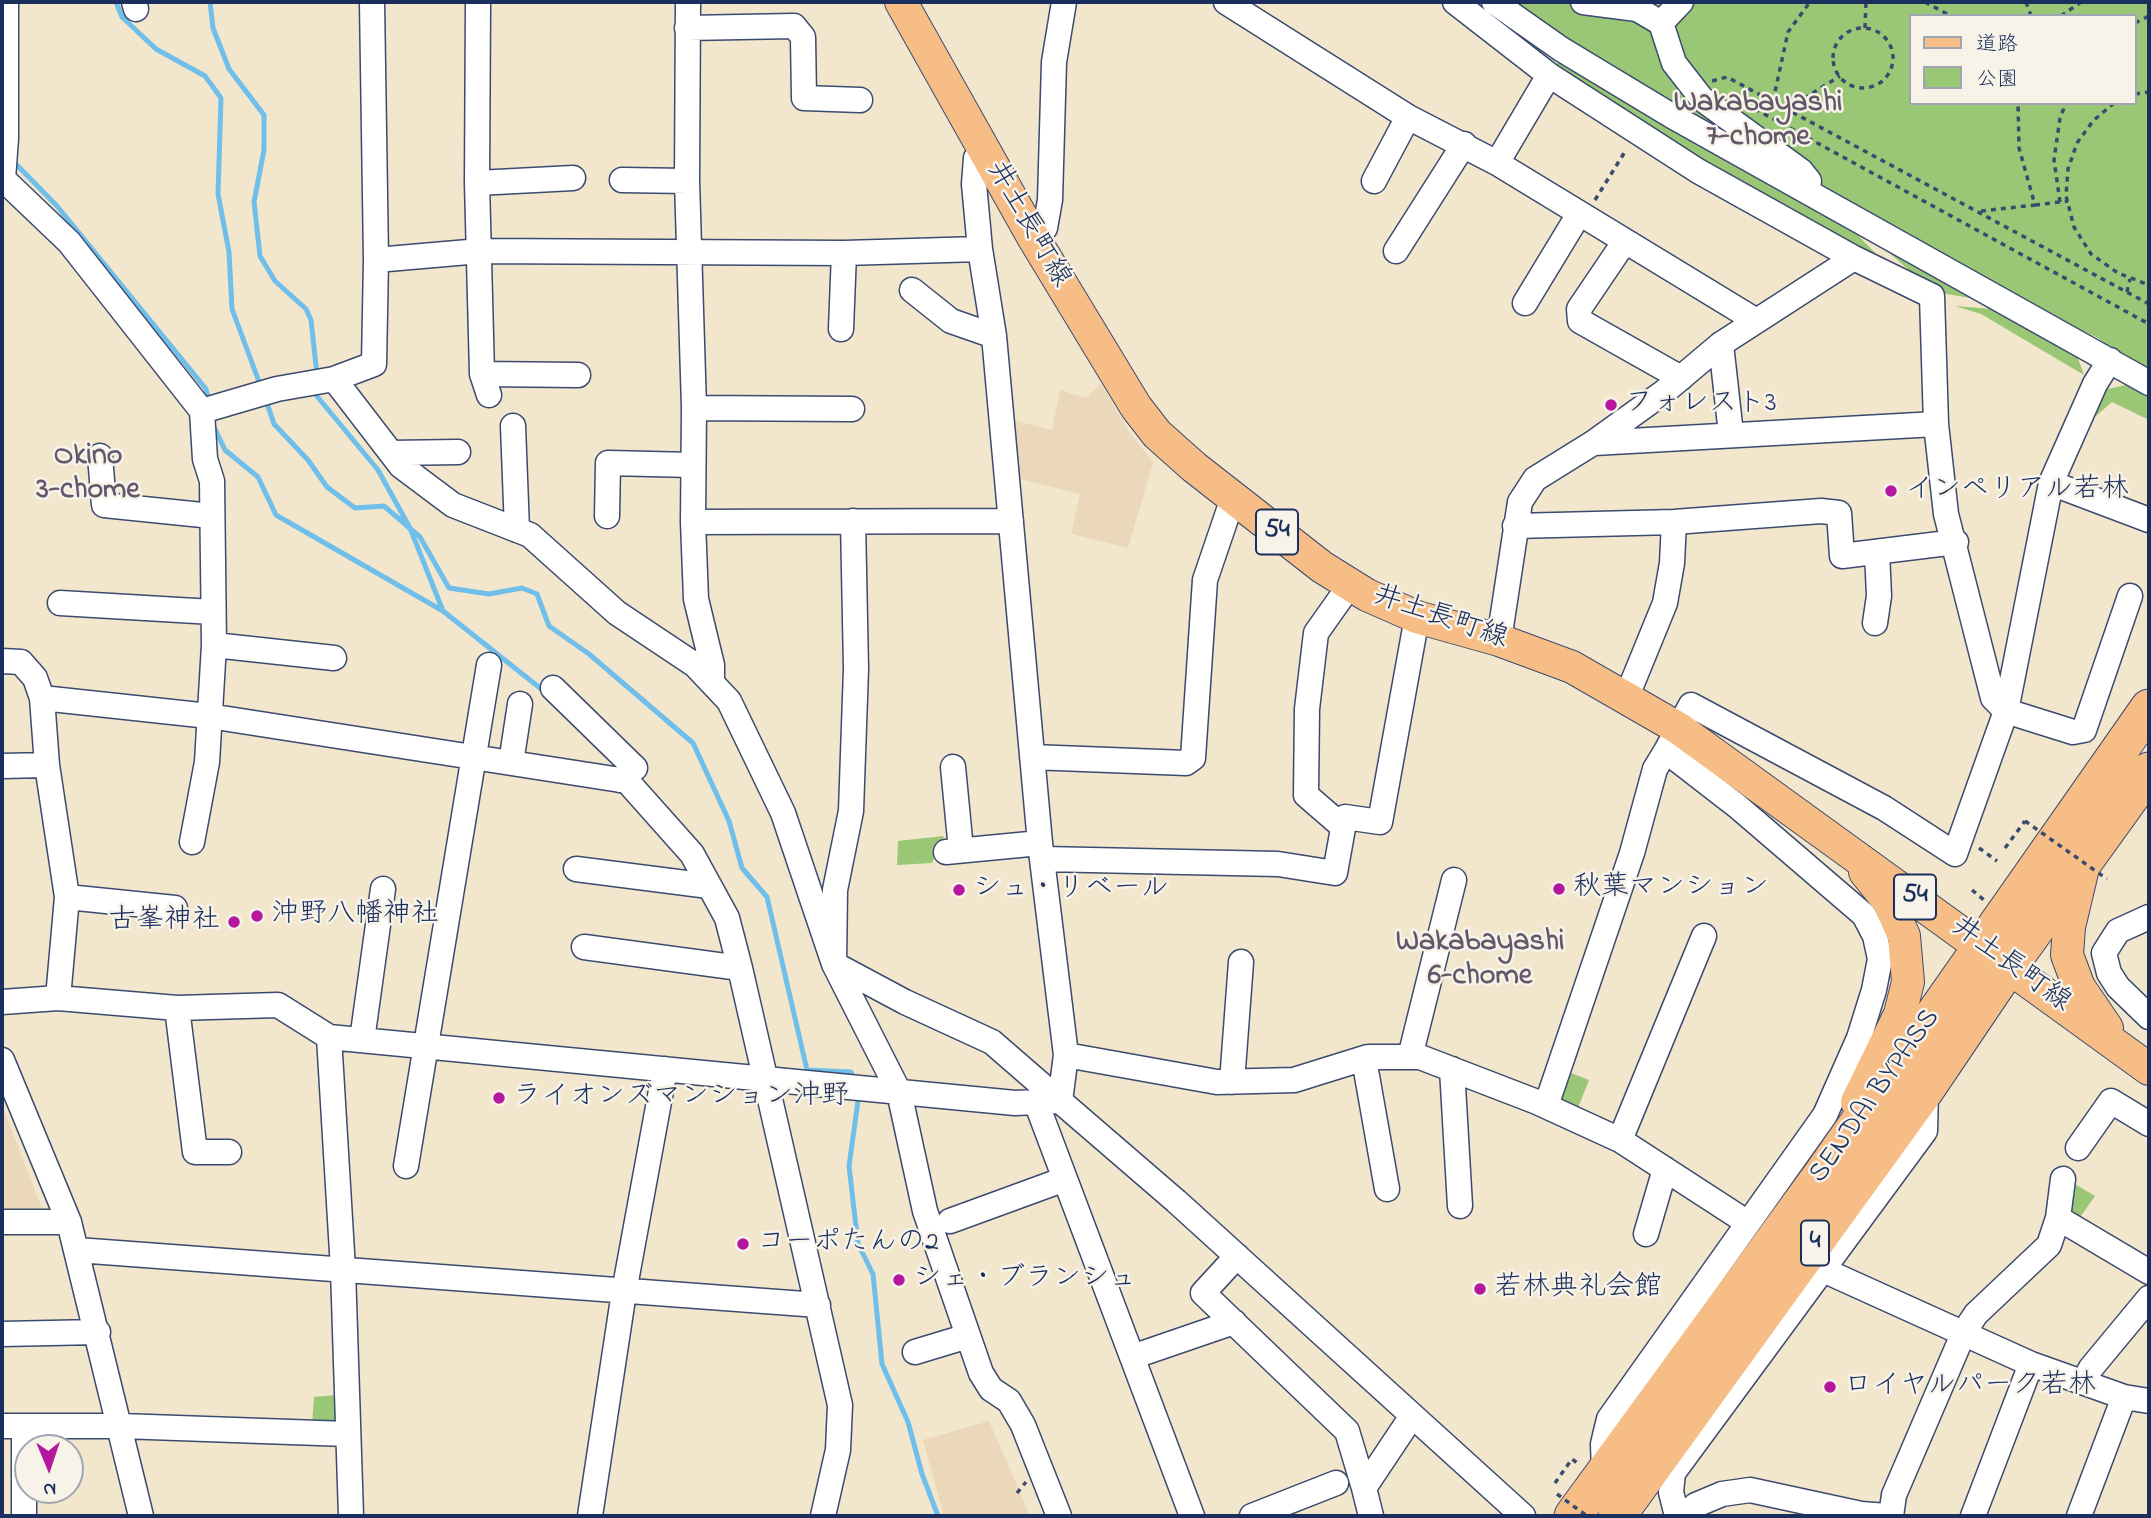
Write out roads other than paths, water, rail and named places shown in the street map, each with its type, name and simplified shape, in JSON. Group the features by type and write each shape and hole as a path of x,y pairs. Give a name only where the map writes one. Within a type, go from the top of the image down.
{"highway":[{"name":"SENDAI BYPASS","path":"1617,1516 1926,1089 1996,956 2149,708"},
{"name":"SENDAI BYPASS","path":"1565,1505 1821,1175 1996,956 2095,872 2149,771"}],"main road":[{"name":"井土長町線","path":"901,2 1033,237 1136,407 1157,434 1233,498 1322,567 1350,585 1417,617 1499,639 1572,667 1627,696 1672,740 1847,848 2139,1061"},
{"path":"1821,1175 1900,1014 1908,982 1904,936 1894,914 1847,848"},
{"path":"2095,872 2069,927 2067,955 2079,987 2096,1014 2139,1061"}],"street":[{"path":"6,2 6,138 3,174 69,242 209,409 205,459 212,481 214,645 207,762 192,842"},
{"path":"209,409 324,380 374,364 376,260 372,2"},
{"path":"478,2 477,183 486,384 578,375"},
{"path":"688,2 687,181 694,408 693,522 696,599 712,665 712,683"},
{"path":"1033,237 1045,228 1050,200 1054,62 1064,2"},
{"path":"1226,2 1408,117 1464,144 1625,240 1750,317 1753,323"},
{"path":"1455,2 1549,75 1637,132 1751,202 1854,258 1932,296 1936,424 1947,514 1993,698 2006,711 2074,732 2084,730 2130,596"},
{"path":"1494,2 1561,49 1672,117 2149,383"},
{"path":"1583,2 1637,9 1661,23 1674,63 1702,99 1801,171 1824,201"},
{"path":"1661,23 1681,2"},
{"path":"687,28 794,26 803,37 804,99 860,100"},
{"path":"1497,163 1549,75"},
{"path":"1374,181 1408,117"},
{"path":"1396,251 1464,144"},
{"path":"984,152 976,158 974,184 980,249 994,336 1041,851 1066,1055 1048,1101 1065,1179 1192,1516"},
{"path":"477,183 573,178"},
{"path":"622,180 687,181"},
{"path":"1525,303 1582,216"},
{"path":"1625,240 1579,309 1580,321 1681,379"},
{"path":"376,260 480,251 844,253 980,249"},
{"path":"841,329 844,253"},
{"path":"1499,639 1520,502 1535,479 1593,443 1681,379 1721,344 1854,258"},
{"path":"912,290 951,321 994,336"},
{"path":"1721,344 1731,434"},
{"path":"1546,1106 1632,853 1655,769 1691,705 1884,808 1955,853 2006,711 2052,483 2095,384 2110,360"},
{"path":"324,380 401,466 453,505 530,535 617,613 695,665 729,701 783,813 834,964 899,1092 925,1211 981,1373 991,1389 1009,1401 1023,1424 1059,1516"},
{"path":"694,408 852,409"},
{"path":"1593,443 1936,424"},
{"path":"513,426 517,530"},
{"path":"391,453 458,452"},
{"path":"100,456 104,505 212,516"},
{"path":"607,516 608,463 693,465"},
{"path":"2052,483 2149,520"},
{"path":"1032,757 1186,763 1194,758 1205,580 1233,498"},
{"path":"1516,526 1674,522 1839,513 1842,556 1956,542"},
{"path":"834,964 835,890 851,811 856,669 853,521"},
{"path":"693,522 1011,521"},
{"path":"1627,696 1665,603 1672,563 1674,522"},
{"path":"1875,623 1879,596 1877,552"},
{"path":"1343,827 1306,795 1307,709 1316,633 1350,585"},
{"path":"60,603 214,612"},
{"path":"953,767 954,851 1041,851 1278,864 1335,873 1345,817 1380,822 1417,617"},
{"path":"214,645 334,657"},
{"path":"2,661 21,662 35,678 42,698 47,765 67,897 58,998"},
{"path":"406,1166 428,1046 489,664"},
{"path":"553,688 635,768 620,780"},
{"path":"42,698 209,716 627,781 691,854 727,919 773,1080 840,1405 838,1450 823,1516"},
{"path":"512,763 520,704"},
{"path":"1588,1472 1603,1444 1609,1419 1825,1115 1859,1038 1874,990 1880,959 1875,936 1864,915 1737,806 1672,740"},
{"path":"2,766 47,765"},
{"path":"576,869 709,886"},
{"path":"1410,1057 1454,880"},
{"path":"362,1040 383,889"},
{"path":"67,897 175,908"},
{"path":"2149,917 2118,931 2104,953 2109,973 2118,987 2149,1017"},
{"path":"1620,1140 1704,936"},
{"path":"584,947 740,968"},
{"path":"1232,1082 1241,962"},
{"path":"834,964 905,1002 992,1042 1048,1101 1237,1256 1523,1516"},
{"path":"2,1002 58,998 177,1008 278,1005 329,1037 1015,1103 1048,1101"},
{"path":"177,1008 195,1152 229,1152"},
{"path":"329,1037 343,1269 351,1516"},
{"path":"1066,1055 1217,1082 1294,1080 1364,1059 1420,1056 1546,1106 1620,1140 1748,1223"},
{"path":"1364,1059 1387,1189"},
{"path":"2,1060 69,1222 141,1516"},
{"path":"590,1516 624,1292 665,1069"},
{"path":"1452,1069 1460,1206"},
{"path":"1926,1089 1925,1131 1673,1473 1671,1492 1680,1516 1696,1505 1722,1494 1750,1490 1861,1514 1889,1516 1894,1495 1964,1332 1976,1314 2049,1245 2058,1218 2063,1179"},
{"path":"2078,1148 2111,1101 2149,1124"},
{"path":"1646,1234 1665,1170"},
{"path":"950,1221 1065,1179"},
{"path":"2058,1218 2149,1272"},
{"path":"2,1222 69,1222"},
{"path":"77,1250 818,1305"},
{"path":"1237,1256 1203,1293 1347,1431 1371,1516"},
{"path":"1821,1269 2031,1364 2124,1397 2149,1401"},
{"path":"2084,1381 2091,1368 2149,1298"},
{"path":"1132,1357 1234,1322"},
{"path":"2,1334 98,1332"},
{"path":"915,1352 968,1336"},
{"path":"1973,1516 2031,1364"},
{"path":"2079,1516 2124,1397"},
{"path":"1364,1489 1412,1416"},
{"path":"24,1516 13,1426 121,1426 347,1434"},
{"path":"1252,1516 1336,1483"}],"waterway":[{"path":"116,2 122,17 156,49 205,76 221,98 218,194 229,252 232,309 261,387"},
{"path":"210,2 213,28 229,69 264,115 264,150 254,202 260,256 275,281 306,309 311,320 317,375"},
{"path":"13,161 57,206 206,389 209,402"},
{"path":"316,388 316,395 378,470 410,528 443,611"},
{"path":"266,400 274,424 308,460 327,487 355,508 384,506 420,537 449,588 489,594 522,588 537,594 549,626 589,654 693,743 729,821 742,868 767,897 807,1070 851,1072 855,1082"},
{"path":"215,429 225,450 258,477 276,515 443,611 545,692"},
{"path":"859,1094 849,1166 858,1244 873,1274 882,1364 908,1422 922,1474 938,1516"}],"place":[{"name":"フォレスト3","path":"1611,405"},
{"name":"インペリアル若林","path":"1891,491"},
{"name":"秋葉マンション","path":"1559,889"},
{"name":"シュ・リベール","path":"959,890"},
{"name":"沖野八幡神社","path":"257,916"},
{"name":"古峯神社","path":"234,922"},
{"name":"ライオンズマンション沖野","path":"499,1098"},
{"name":"コーポたんの2","path":"743,1244"},
{"name":"シェ・ブランシュ","path":"899,1280"},
{"name":"若林典礼会館","path":"1480,1289"},
{"name":"ロイヤルパーク若林","path":"1830,1387"}],"district":[{"name":"Wakabayashi 7-chome","path":"1758,122"},
{"name":"Okino 3-chome","path":"88,475"},
{"name":"Wakabayashi 6-chome","path":"1480,961"}]}
